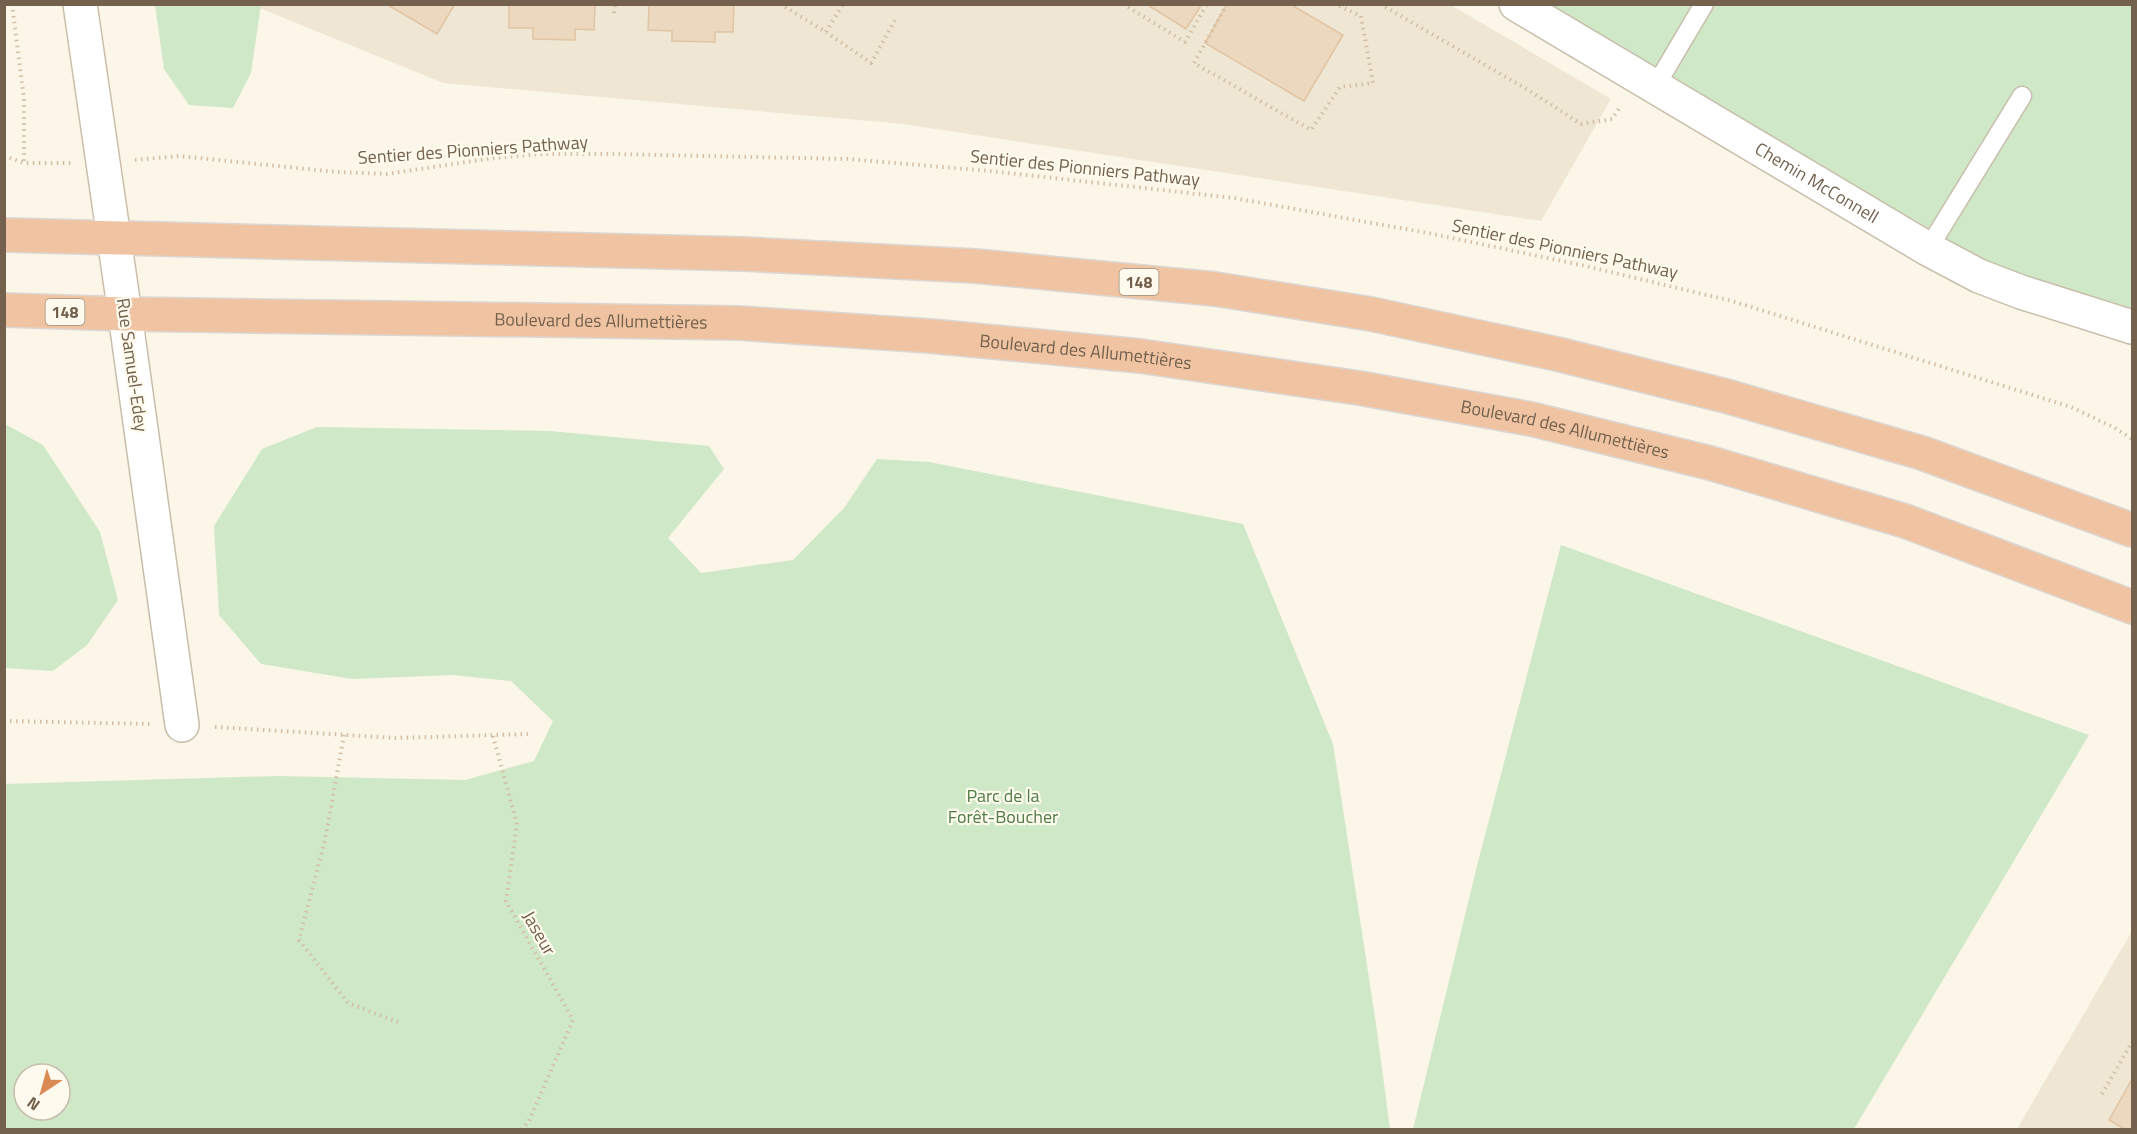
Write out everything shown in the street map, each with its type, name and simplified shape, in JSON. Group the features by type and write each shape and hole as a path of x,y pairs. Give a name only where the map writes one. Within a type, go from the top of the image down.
{"highway":[{"name":"148","path":"4,236 744,254 975,266 1215,289 1395,319 1557,354 1726,396 1922,453 2133,530"},
{"name":"Boulevard des Allumettières","path":"4,310 125,314 738,323 930,336 1140,356 1324,383 1531,419 1710,463 1905,521 2133,607"}],"street":[{"name":"Rue Samuel-Edey","path":"80,4 182,725"},
{"name":"Chemin McConnell","path":"1516,4 1928,249 1979,276 2021,292 2133,327"}],"lane":[{"path":"1648,83 1704,4"},
{"path":"1928,249 2022,96"}],"path":[{"path":"12,4 24,99 24,164"},
{"path":"614,13 615,4"},
{"path":"780,4 871,63 895,20"},
{"path":"826,32 843,4"},
{"path":"1123,4 1185,42 1207,4"},
{"path":"1227,4 1194,63 1311,130 1340,87 1372,83 1361,16 1335,4"},
{"path":"1380,4 1530,91 1581,124 1612,119 1648,83"},
{"name":"Sentier des Pionniers Pathway","path":"4,156 24,164 102,163 179,156 337,172 386,174 494,158 539,154 846,159 990,171 1234,198 1433,234 1581,265 1732,301 2071,407 2133,439"},
{"path":"4,721 182,725 396,738 528,734"},
{"path":"344,735 325,840 299,940 348,1003 398,1022"},
{"name":"Jaseur","path":"493,736 517,824 506,901 573,1020 529,1121 521,1130"},
{"path":"2102,1094 2133,1042"}],"shaded area":[{"path":"252,5 1451,5 1611,99 1541,221 903,124 443,83"},
{"path":"2132,931 2132,1129 2017,1129"}],"green space":[{"path":"155,5 261,5 251,73 233,108 189,105 164,69"},
{"path":"1516,5 2132,5 2132,327 2021,292"},
{"path":"5,424 43,445 100,532 118,600 87,645 53,671 5,668"},
{"name":"Parc de la Forêt-Boucher","path":"317,427 550,431 709,446 724,469 668,538 701,573 793,560 844,508 877,459 929,462 1243,524 1333,744 1390,1129 5,1129 5,784 277,776 465,780 534,761 553,721 511,681 453,675 352,679 261,664 219,615 214,526 262,449"},
{"path":"1561,545 2089,735 1854,1129 1413,1129 1477,866"}],"building":[{"path":"386,4 455,4 437,34"},
{"path":"509,4 595,4 594,30 575,29 575,40 533,39 533,28 509,28"},
{"path":"649,4 734,4 733,32 715,32 715,42 672,41 672,31 648,30"},
{"path":"1146,4 1202,4 1186,29"},
{"path":"1227,4 1290,4 1343,35 1304,101 1205,43"},
{"path":"2132,1079 2132,1130 2126,1130 2109,1120"}]}
